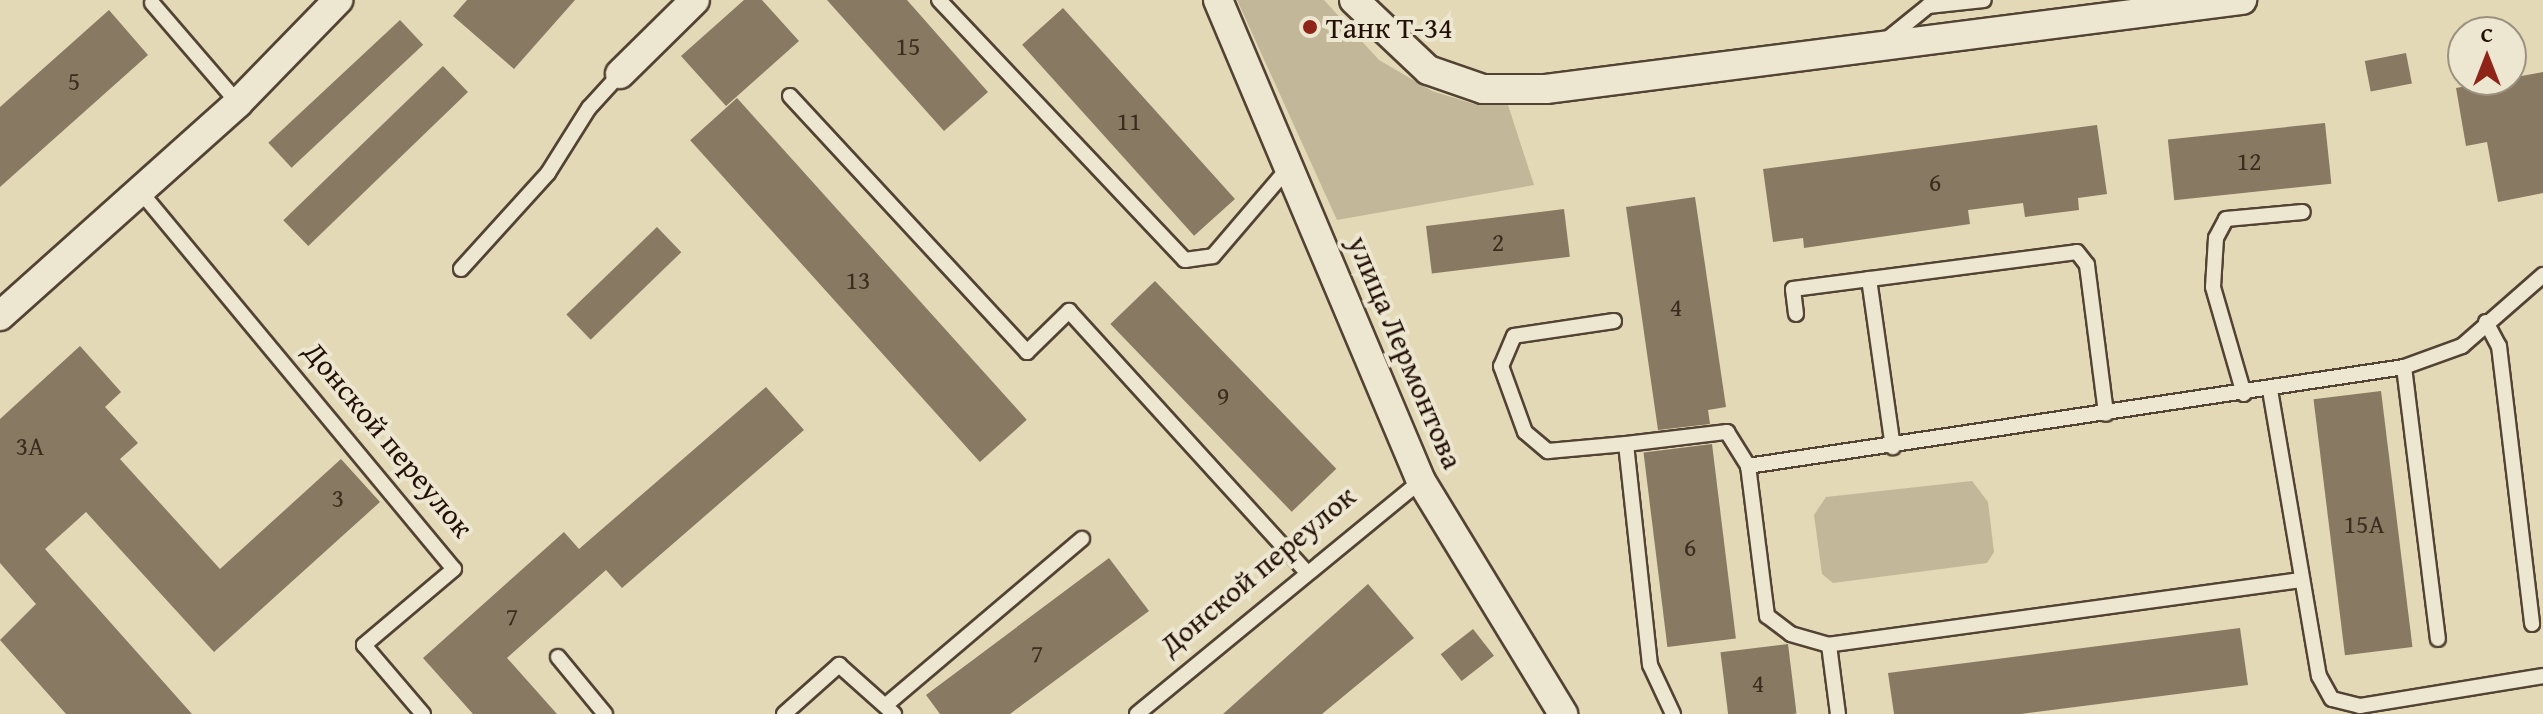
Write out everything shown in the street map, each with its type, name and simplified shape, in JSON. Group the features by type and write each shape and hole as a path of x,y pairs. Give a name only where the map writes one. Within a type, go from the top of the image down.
{"street":[{"path":"0,316 238,103 338,0"},
{"path":"620,74 695,0"},
{"name":"улица Лермонтова","path":"1218,0 1292,164 1421,481 1563,714"},
{"path":"1354,0 1428,70 1483,89 1546,89 1883,42 2242,0"}],"lane":[{"path":"939,0 1185,260 1213,256 1292,164"},
{"path":"1883,42 1928,6 1984,0"},
{"path":"152,3 238,103"},
{"path":"461,269 548,173 589,108 620,74"},
{"path":"790,96 1027,352 1069,311 1305,570"},
{"name":"Донской переулок","path":"140,191 454,569 364,645 423,714"},
{"path":"2244,394 2213,287 2216,238 2226,219 2303,212"},
{"path":"1796,314 1793,289 2077,252 2087,265 2106,414"},
{"path":"1748,466 1893,447 2404,367 2462,346 2543,275"},
{"path":"1869,279 1893,447"},
{"path":"1614,321 1514,336 1501,366 1525,432 1548,451 1727,432 1748,466 1767,616 1791,634 1829,645 2301,580"},
{"path":"2486,322 2499,346 2532,624"},
{"path":"2404,367 2438,639"},
{"path":"2270,390 2319,676 2332,699 2360,706 2543,676"},
{"path":"1626,444 1650,665 1673,714"},
{"name":"Донской переулок","path":"1137,714 1305,570 1421,481"},
{"path":"784,714 839,665 890,710 1082,539"},
{"path":"1829,645 1838,714"},
{"path":"558,657 605,714"}],"shaded area":[{"path":"1237,0 1324,0 1379,60 1432,91 1474,104 1508,105 1534,185 1337,220"},
{"path":"1972,481 1988,502 1994,552 1987,563 1833,583 1822,574 1814,515 1826,497"}],"building":[{"path":"467,0 575,0 514,69 453,16"},
{"path":"744,0 762,0 799,41 726,106 681,56"},
{"path":"827,0 907,0 988,92 944,131"},
{"path":"1063,8 1235,199 1194,236 1022,45"},
{"path":"109,10 148,55 0,187 0,107"},
{"path":"400,20 423,45 292,168 268,143"},
{"path":"2406,53 2412,83 2371,91 2365,61"},
{"path":"443,66 468,92 308,246 283,220"},
{"path":"2543,72 2543,193 2498,202 2487,142 2466,146 2457,96 2527,96 2527,75"},
{"path":"737,98 1027,420 980,462 690,140"},
{"path":"2325,123 2331,184 2174,200 2168,140"},
{"path":"2097,125 2107,194 2078,198 2079,210 2025,217 2023,203 1968,210 1970,224 1804,248 1803,238 1773,242 1763,169"},
{"path":"1695,197 1726,407 1708,410 1710,424 1658,430 1626,207"},
{"path":"1564,209 1570,257 1432,274 1426,226"},
{"path":"657,227 681,252 591,340 566,315"},
{"path":"1155,281 1336,469 1292,512 1110,324"},
{"path":"80,346 121,392 105,407 138,443 120,459 220,569 341,459 380,502 214,652 86,512 45,549 192,714 66,714 0,640 36,604 0,563 0,419"},
{"path":"766,387 804,430 622,588 606,570 507,658 557,714 473,714 423,658 564,532 579,549"},
{"path":"2381,391 2412,647 2345,655 2314,399"},
{"path":"1712,444 1736,639 1667,647 1644,452"},
{"path":"1109,558 1149,611 1010,714 940,714 926,695"},
{"path":"1368,584 1414,638 1322,714 1223,714"},
{"path":"2240,628 2248,685 2021,714 1894,714 1888,673"},
{"path":"1473,629 1494,656 1462,681 1441,654"},
{"path":"1788,644 1797,713 1728,714 1721,652"}],"place":[{"name":"Танк Т-34","path":"1310,27"}]}
